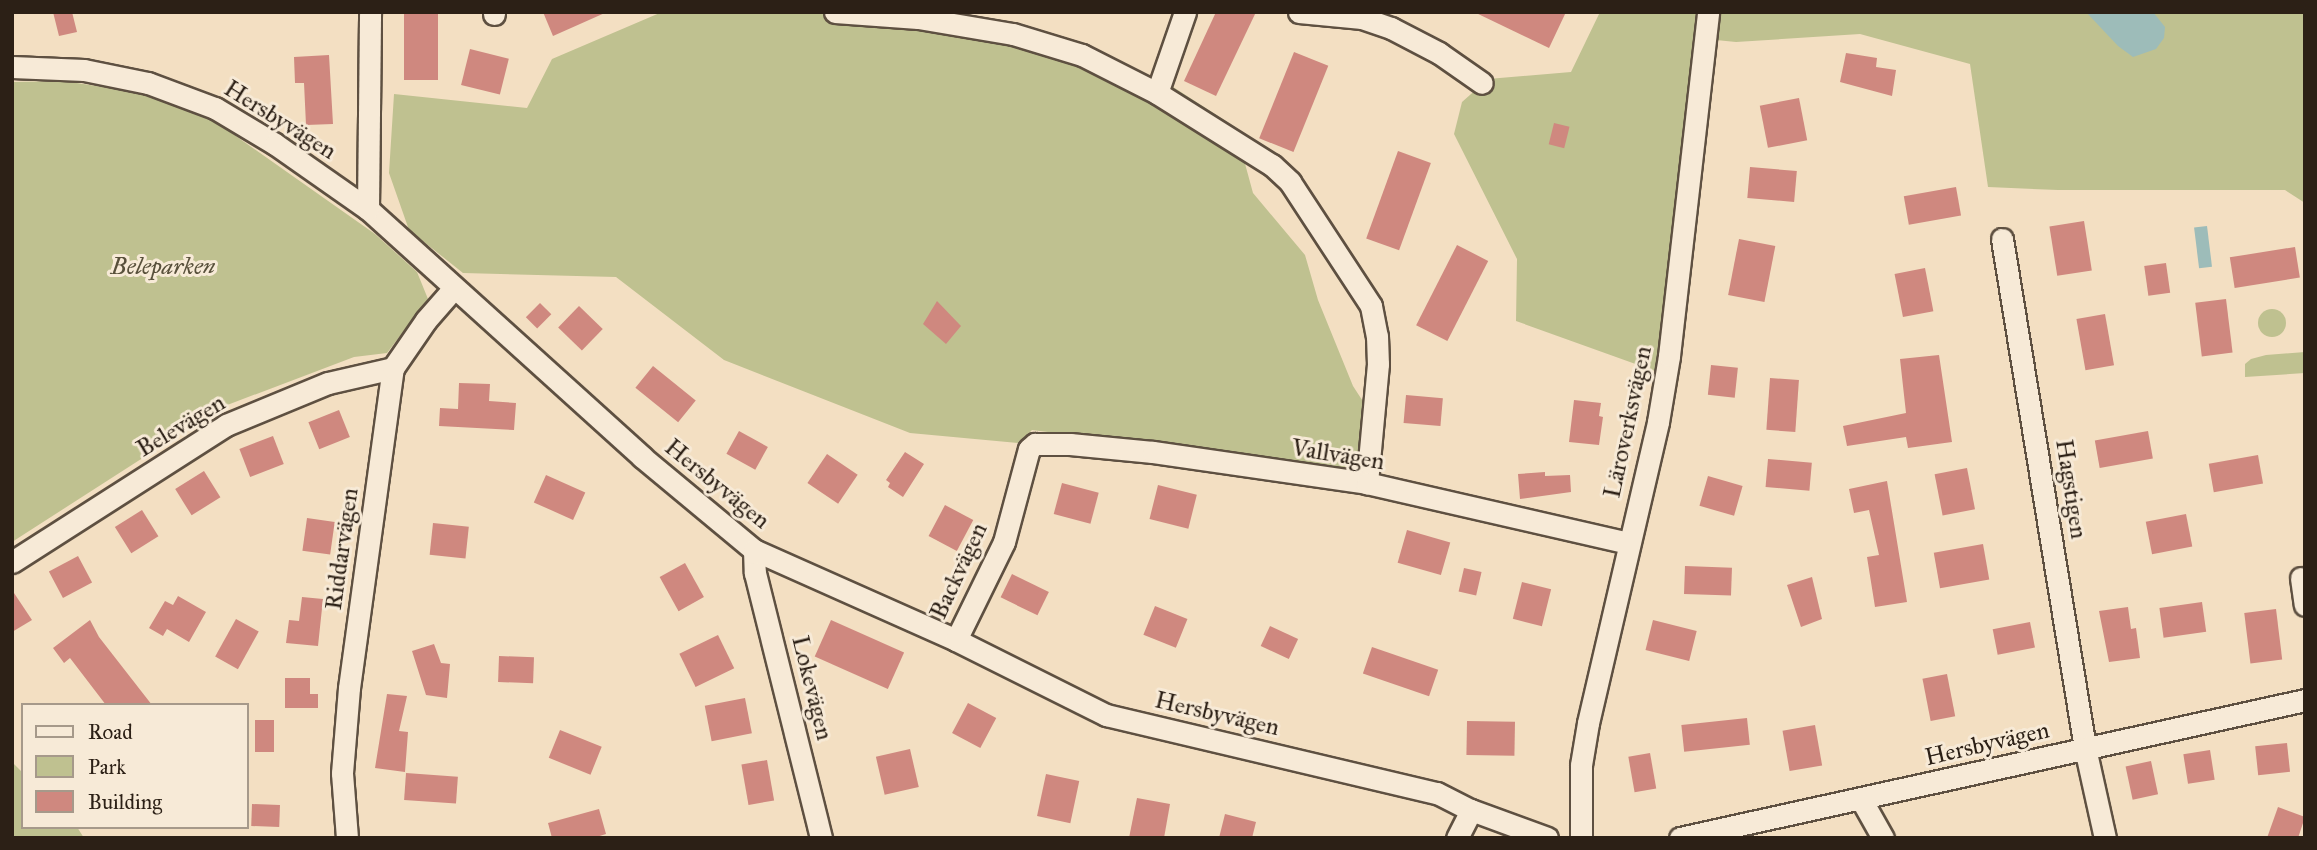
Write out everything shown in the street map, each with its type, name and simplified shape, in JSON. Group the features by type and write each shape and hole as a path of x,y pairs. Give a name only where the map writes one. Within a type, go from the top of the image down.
{"street":[{"path":"368,209 370,12"},
{"path":"835,12 918,18 1013,34 1082,55 1157,93 1272,164 1290,182 1371,306 1377,336 1378,364 1367,483"},
{"path":"1157,93 1185,12"},
{"path":"1299,12 1362,18 1391,28 1439,53 1482,83"},
{"name":"Läroverksvägen","path":"1581,838 1581,765 1670,356 1708,12"},
{"name":"Hersbyvägen","path":"12,67 84,70 148,83 215,108 368,209 642,457 754,550 956,640 1106,715 1437,793 1471,810 1547,838"},
{"name":"Hagstigen","path":"2001,239 2085,748 2105,838"},
{"name":"Riddarvägen","path":"348,838 342,773 349,688 393,368 426,320 454,288"},
{"name":"Belevägen","path":"12,562 226,425 328,383 393,368"},
{"name":"Vallvägen","path":"1034,444 1070,444 1153,452 1302,476 1367,483 1629,543"},
{"name":"Backvägen","path":"956,640 1004,542 1029,449 1034,444"},
{"name":"Lokevägen","path":"754,550 755,573 821,838"},
{"path":"2301,578 2305,605"},
{"name":"Hersbyvägen","path":"1680,838 2305,700"},
{"path":"1861,799 1883,838"},
{"path":"1457,838 1471,810"}],"green space":[{"path":"662,12 940,12 1041,35 1167,83 1235,127 1253,193 1305,255 1318,300 1353,386 1364,403 1359,456 1342,469 1032,430 1019,443 910,433 724,360 616,277 463,273 409,230 389,173 394,94 527,108 552,59"},
{"path":"1600,12 2305,12 2305,203 2285,190 2058,190 1988,187 1970,64 1860,34 1736,42 1706,39 1655,371 1516,321 1517,259 1454,134 1462,102 1488,79 1571,72"},
{"name":"Beleparken","path":"64,81 141,93 216,122 375,234 417,272 428,299 387,353 354,357 222,407 12,542 12,82"},
{"path":"2272,309 2282,313 2286,323 2282,333 2272,337 2262,333 2258,323 2262,313"},
{"path":"2305,352 2305,373 2245,377 2245,364 2251,359"},
{"path":"12,762 21,771 21,829 78,829 84,838 12,838"}],"water":[{"path":"2086,12 2153,12 2165,27 2164,38 2156,49 2133,57 2118,46"},
{"path":"2207,226 2212,267 2199,268 2194,228"}],"building":[{"path":"53,12 72,12 77,32 59,36"},
{"path":"404,12 438,12 438,80 404,80"},
{"path":"543,12 607,12 553,36"},
{"path":"1216,12 1256,12 1216,96 1184,81"},
{"path":"1474,12 1566,12 1549,48"},
{"path":"470,49 509,59 500,95 461,85"},
{"path":"1294,52 1328,66 1293,152 1259,138"},
{"path":"1846,53 1877,58 1876,67 1896,70 1892,96 1840,82"},
{"path":"329,55 333,124 306,125 304,83 295,83 294,57"},
{"path":"1799,98 1807,140 1768,148 1760,106"},
{"path":"1554,123 1570,127 1564,148 1549,144"},
{"path":"1398,151 1431,163 1399,250 1366,238"},
{"path":"1750,167 1797,171 1794,202 1747,198"},
{"path":"1956,187 1961,216 1909,225 1904,196"},
{"path":"2084,221 2092,270 2057,276 2049,226"},
{"path":"1739,239 1775,246 1764,302 1728,295"},
{"path":"1457,245 1488,261 1447,341 1416,325"},
{"path":"2295,247 2300,278 2235,288 2230,257"},
{"path":"2166,263 2170,293 2148,296 2144,266"},
{"path":"1925,268 1933,311 1903,317 1895,274"},
{"path":"2226,299 2233,353 2202,356 2195,303"},
{"path":"937,301 961,326 946,344 923,324"},
{"path":"540,303 551,314 537,328 526,317"},
{"path":"579,306 603,329 582,351 558,328"},
{"path":"2105,314 2114,365 2085,370 2076,319"},
{"path":"1939,355 1952,442 1908,448 1906,437 1847,446 1843,426 1906,413 1900,359"},
{"path":"1711,365 1738,368 1735,398 1708,395"},
{"path":"653,366 696,401 678,422 635,388"},
{"path":"1770,378 1799,380 1795,432 1766,430"},
{"path":"459,383 490,384 489,401 516,403 514,430 439,426 440,408 458,409"},
{"path":"1406,395 1443,398 1440,426 1404,423"},
{"path":"1574,400 1601,403 1599,416 1603,417 1599,445 1569,442"},
{"path":"339,410 350,437 319,449 308,422"},
{"path":"739,431 768,447 755,470 726,454"},
{"path":"2148,431 2153,459 2100,468 2095,440"},
{"path":"273,436 284,464 250,477 239,449"},
{"path":"905,452 924,464 903,497 888,487 890,483 886,480"},
{"path":"827,454 858,475 838,504 807,483"},
{"path":"2258,455 2263,484 2214,492 2209,464"},
{"path":"1768,459 1812,463 1809,491 1766,487"},
{"path":"1967,468 1975,509 1943,516 1935,474"},
{"path":"204,471 220,497 192,515 175,489"},
{"path":"1545,472 1545,476 1570,475 1571,492 1520,499 1518,474"},
{"path":"546,475 585,492 573,520 534,502"},
{"path":"1708,476 1743,486 1734,516 1699,506"},
{"path":"1887,481 1907,602 1875,607 1867,557 1879,555 1869,510 1854,513 1849,489"},
{"path":"1062,483 1099,493 1090,524 1054,514"},
{"path":"1158,485 1197,495 1188,529 1150,519"},
{"path":"945,505 973,520 957,551 929,536"},
{"path":"142,510 158,536 131,553 115,527"},
{"path":"2186,514 2192,546 2152,554 2146,522"},
{"path":"307,518 335,522 330,555 302,551"},
{"path":"433,523 469,527 465,559 430,555"},
{"path":"1407,530 1450,542 1441,575 1398,563"},
{"path":"1983,544 1989,579 1940,588 1934,553"},
{"path":"78,556 92,582 63,598 49,571"},
{"path":"685,563 704,597 679,611 660,577"},
{"path":"1685,566 1732,568 1731,596 1684,594"},
{"path":"1464,568 1482,572 1476,595 1459,591"},
{"path":"1012,574 1049,592 1037,615 1001,597"},
{"path":"1812,577 1822,619 1801,627 1787,585"},
{"path":"1522,582 1551,589 1542,626 1513,619"},
{"path":"12,590 32,620 12,632"},
{"path":"178,596 206,612 189,642 167,629 163,636 149,628 165,601 173,605"},
{"path":"302,597 323,599 318,646 286,643 289,620 299,621"},
{"path":"2202,602 2206,632 2164,638 2159,608"},
{"path":"1155,606 1187,619 1176,648 1143,635"},
{"path":"2128,607 2131,629 2136,628 2140,658 2109,662 2099,611"},
{"path":"2276,609 2282,660 2250,664 2244,613"},
{"path":"236,619 259,632 238,669 215,657"},
{"path":"90,620 99,637 150,703 104,703 70,658 64,663 53,648"},
{"path":"831,620 904,653 888,689 815,657"},
{"path":"1653,620 1697,631 1689,661 1646,650"},
{"path":"2030,622 2035,648 1998,655 1993,629"},
{"path":"1270,626 1298,639 1289,659 1261,646"},
{"path":"718,635 734,668 696,687 679,654"},
{"path":"434,644 441,663 450,664 447,698 426,695 412,651"},
{"path":"1372,647 1438,670 1429,696 1363,673"},
{"path":"499,656 534,657 533,683 498,682"},
{"path":"1947,674 1955,716 1931,721 1922,679"},
{"path":"285,678 310,678 310,694 318,694 318,708 285,708"},
{"path":"387,694 407,696 399,731 408,732 405,772 375,768"},
{"path":"745,698 752,733 712,741 705,706"},
{"path":"968,703 996,718 980,748 952,733"},
{"path":"1747,718 1750,745 1684,752 1681,725"},
{"path":"255,720 274,720 274,752 255,752"},
{"path":"1467,721 1515,722 1514,756 1466,755"},
{"path":"1815,725 1822,765 1790,771 1783,731"},
{"path":"560,730 602,747 590,775 549,758"},
{"path":"2287,743 2290,772 2258,775 2255,746"},
{"path":"910,749 919,787 885,795 876,757"},
{"path":"2210,750 2215,780 2188,784 2183,754"},
{"path":"1650,753 1656,788 1635,792 1628,757"},
{"path":"767,760 774,800 749,805 741,765"},
{"path":"2151,761 2158,794 2133,800 2126,766"},
{"path":"406,773 458,777 456,804 404,800"},
{"path":"1046,774 1079,781 1070,823 1037,816"},
{"path":"1137,798 1170,804 1164,838 1129,838"},
{"path":"252,804 280,805 279,827 251,826"},
{"path":"2278,807 2305,817 2298,838 2267,838"},
{"path":"599,809 606,834 593,838 552,838 548,823"},
{"path":"1225,814 1256,822 1252,838 1219,838"}]}
